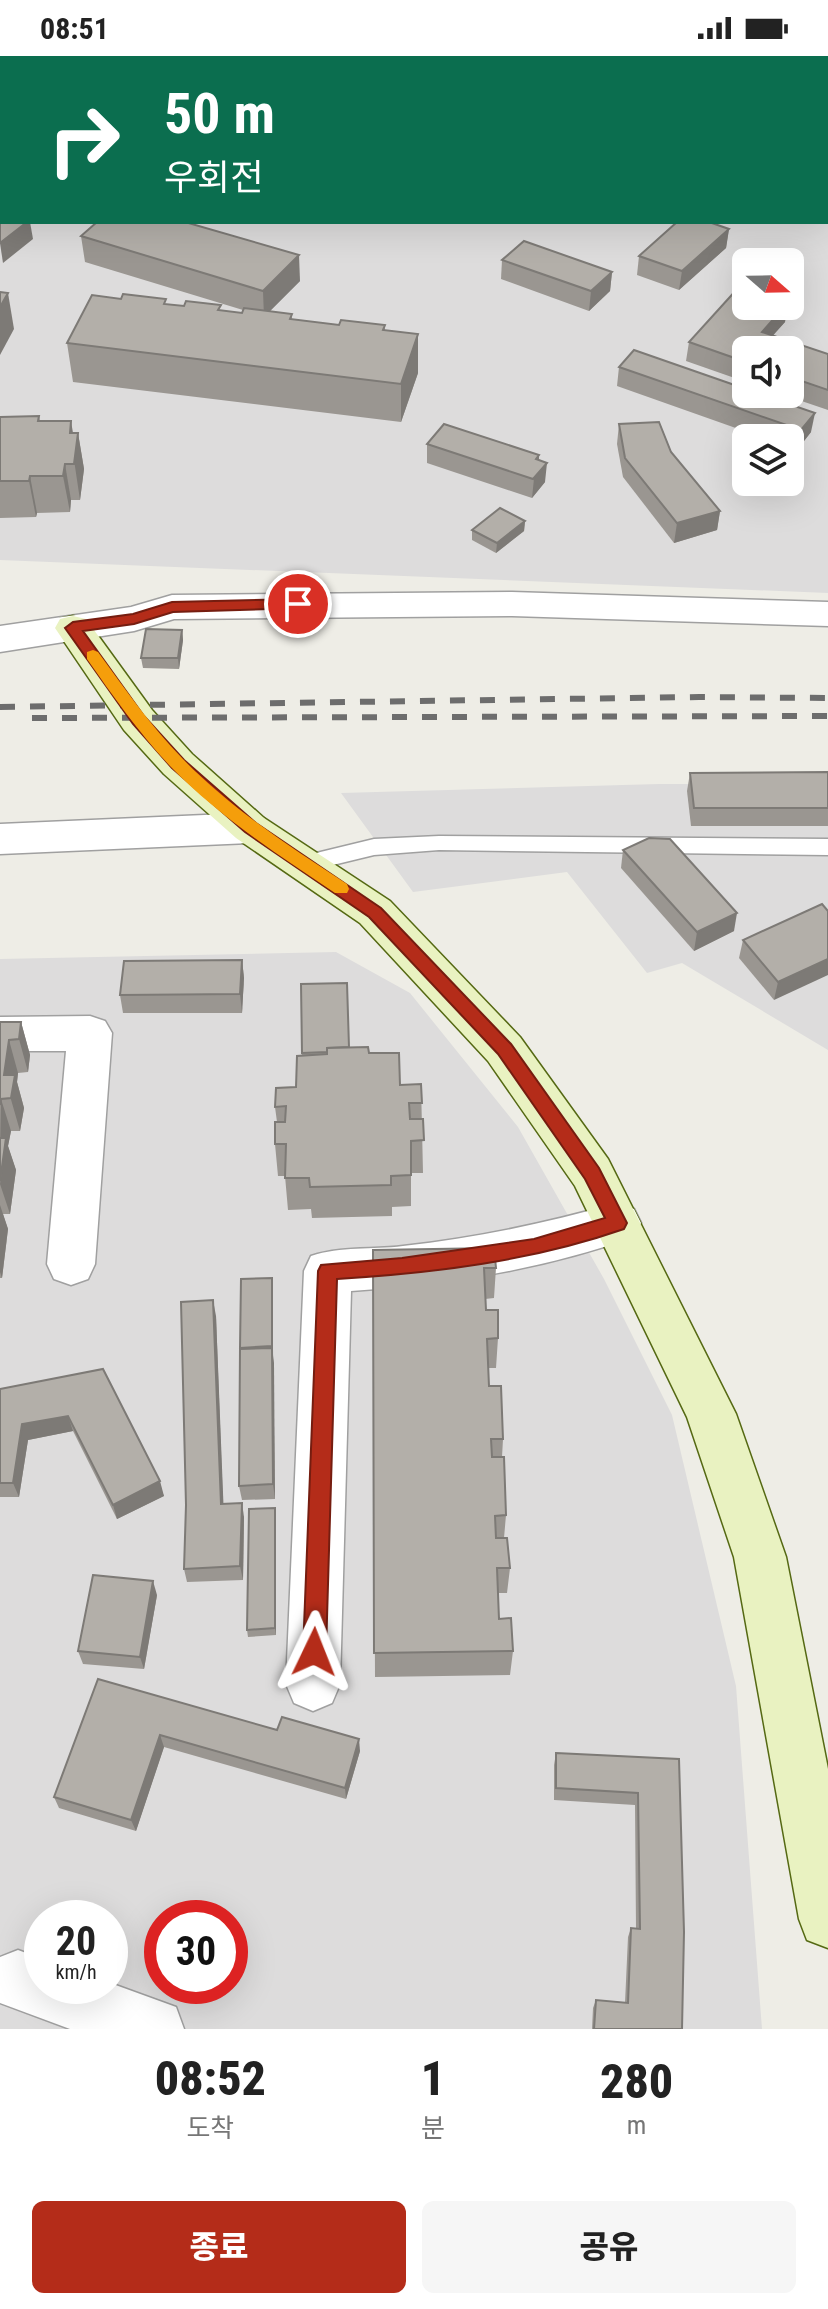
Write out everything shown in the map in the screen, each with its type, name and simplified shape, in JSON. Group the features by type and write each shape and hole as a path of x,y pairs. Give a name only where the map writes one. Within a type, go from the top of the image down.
{"street":[{"path":"0,639 134,619 172,607 267,604 512,604 828,614"},
{"path":"73,628 138,720 178,764 250,828 375,912 504,1049 592,1173 711,1414 760,1557 828,1919"},
{"path":"0,839 250,828"},
{"path":"0,1034 90,1033 71,1264"},
{"path":"313,1684 328,1271 402,1267 534,1247 617,1223"},
{"path":"18,1980 154,2029"}],"lane":[{"path":"304,864 374,847 439,843 828,847"}],"shaded area":[{"path":"0,224 828,224 828,593 0,560"},
{"path":"659,784 828,784 828,1050 682,963 647,973 567,872 413,892 341,793"},
{"path":"336,952 410,993 518,1127 604,1279 672,1415 736,1686 762,2029 0,2029 0,959"}],"building":[{"path":"0,224 24,224 0,243"},
{"path":"95,224 192,224 299,255 263,291 81,236"},
{"path":"675,224 715,224 729,229 682,271 639,256"},
{"path":"524,241 612,272 591,291 502,260"},
{"path":"0,292 8,293 0,307"},
{"path":"123,294 166,299 164,304 184,306 186,301 221,305 218,310 242,313 244,308 292,314 290,319 339,325 341,320 385,325 383,330 418,334 401,384 67,343 92,295 121,299"},
{"path":"732,295 732,320 773,320 762,332 774,336 732,336 732,357 689,342"},
{"path":"804,346 828,354 828,390 804,382"},
{"path":"634,350 732,384 732,406 619,367"},
{"path":"737,408 801,408 815,413 804,426 784,424"},
{"path":"39,416 38,421 71,421 70,433 78,433 74,464 65,464 63,476 30,476 29,481 0,481 0,417"},
{"path":"659,422 671,452 720,511 677,523 625,458 619,424"},
{"path":"444,424 539,455 536,459 547,463 533,479 427,444"},
{"path":"500,508 525,521 497,543 472,530"},
{"path":"146,629 182,630 178,658 141,658"},
{"path":"828,772 828,808 694,808 690,773"},
{"path":"649,838 670,839 737,913 697,932 623,850"},
{"path":"822,904 828,911 828,959 778,982 743,940"},
{"path":"242,960 240,994 120,995 124,961"},
{"path":"347,983 349,1047 302,1053 301,984"},
{"path":"0,1022 21,1022 19,1039 9,1040 4,1075 15,1075 11,1098 1,1099 0,1105"},
{"path":"368,1047 369,1053 399,1053 400,1085 421,1084 422,1103 409,1103 410,1119 423,1119 424,1140 411,1141 411,1175 391,1176 391,1185 310,1187 309,1178 285,1178 286,1144 275,1144 275,1122 285,1122 286,1106 275,1107 276,1088 296,1087 297,1056 327,1054 327,1048"},
{"path":"0,1138 6,1138 0,1181"},
{"path":"494,1248 496,1268 484,1268 486,1310 498,1310 498,1338 487,1339 489,1386 501,1386 503,1439 491,1439 492,1457 504,1457 506,1515 495,1516 496,1538 507,1538 510,1568 497,1568 499,1619 511,1618 513,1651 374,1653 373,1250"},
{"path":"272,1278 272,1346 240,1348 241,1279"},
{"path":"213,1300 221,1504 242,1503 240,1566 184,1569 186,1505 181,1302"},
{"path":"272,1348 273,1484 239,1486 240,1349"},
{"path":"103,1369 160,1481 113,1505 68,1416 22,1424 13,1483 0,1483 0,1389"},
{"path":"275,1508 275,1628 247,1630 249,1509"},
{"path":"93,1575 153,1581 140,1657 78,1651"},
{"path":"98,1679 277,1730 282,1717 359,1739 345,1788 160,1735 131,1820 54,1797"},
{"path":"556,1753 679,1759 684,1932 682,2029 594,2029 596,2000 628,2003 631,1928 640,1929 638,1793 556,1788"}],"railway":[{"path":"0,707 699,697 828,698"},
{"path":"32,718 828,716"}],"slow traffic":[{"path":"93,656 138,720 178,764 250,828 341,889"}],"route":[{"path":"298,604 172,607 134,619 73,628 138,720 178,764 250,828 375,912 504,1049 592,1173 617,1223 534,1247 402,1267 328,1271 314,1652"}]}
